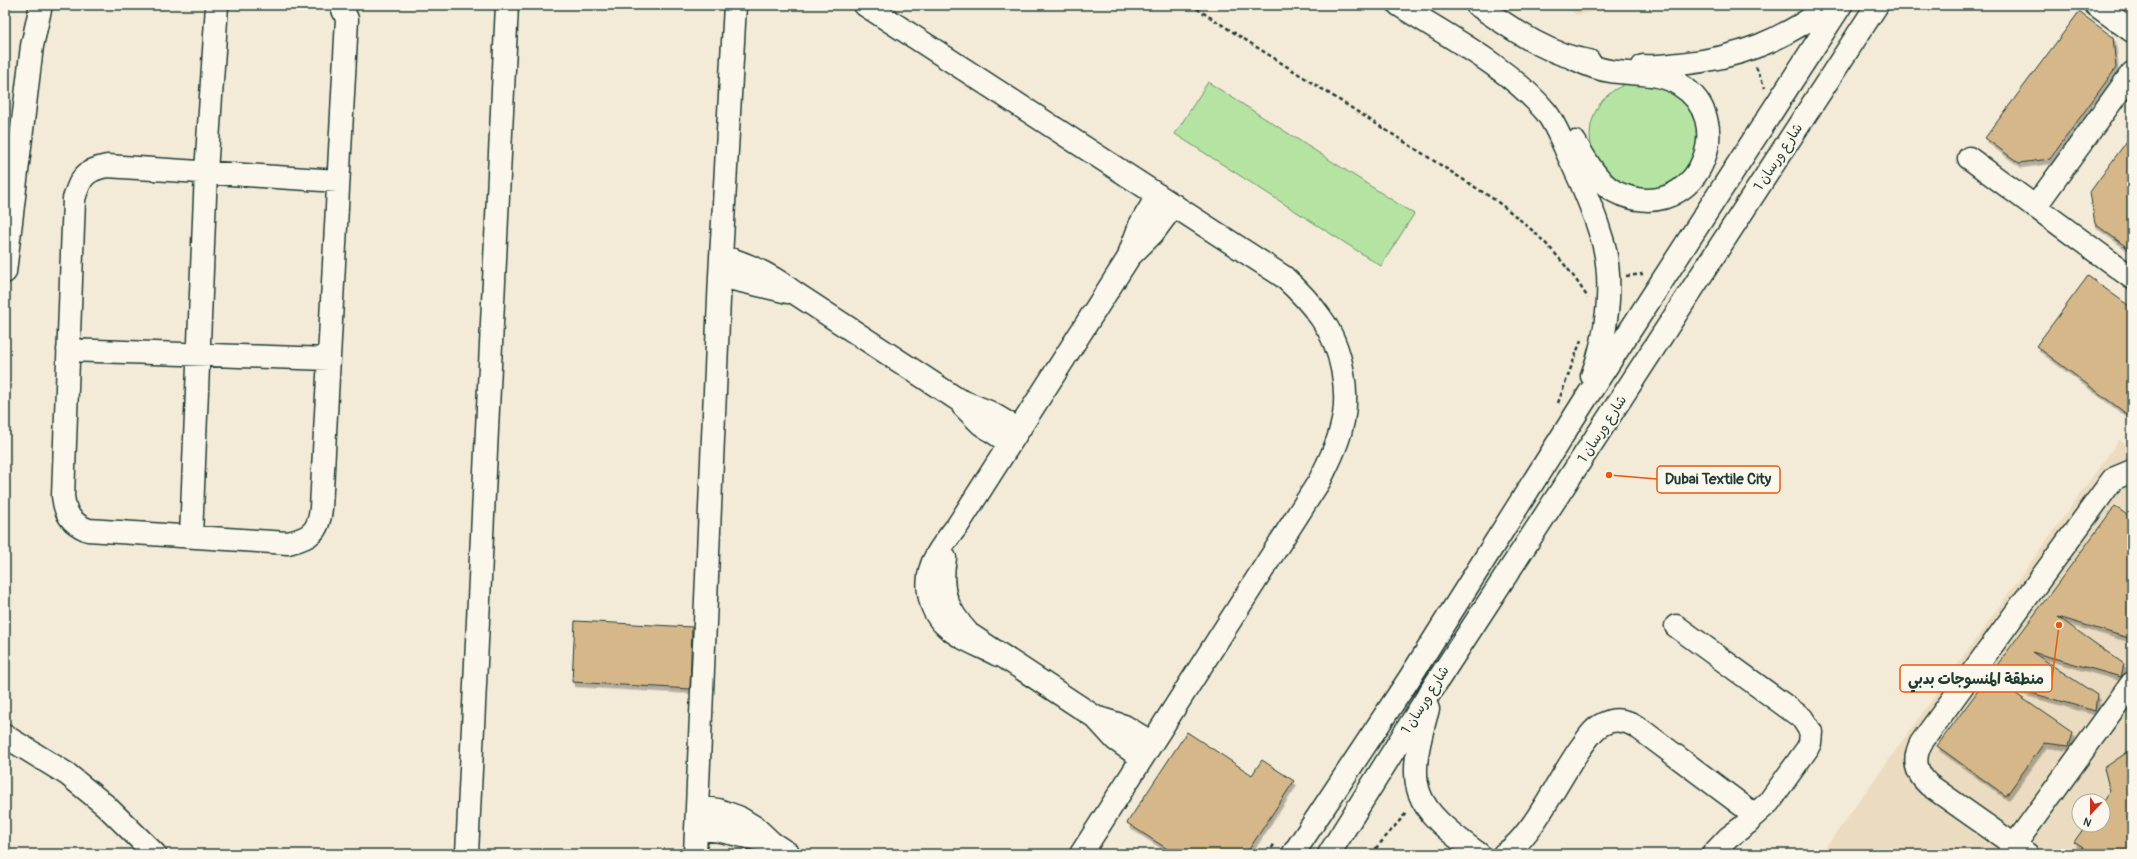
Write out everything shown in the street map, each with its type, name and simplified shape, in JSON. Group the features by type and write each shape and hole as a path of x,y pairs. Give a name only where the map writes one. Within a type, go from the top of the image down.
{"street":[{"path":"5,272 32,46 41,5"},
{"path":"191,536 206,172 217,5"},
{"path":"338,181 107,166 95,168 83,176 74,199 63,496 68,516 77,525 88,530 288,543 302,540 313,532 320,521 347,19 340,5"},
{"path":"468,854 507,5"},
{"path":"695,854 720,266 734,5"},
{"path":"865,5 1284,277 1305,296 1322,319 1335,344 1343,372 1345,400 1342,428 1333,455 1320,480 1081,854"},
{"path":"1399,5 1496,67 1520,86 1563,127 1574,140 1596,176 1610,189 1626,197 1644,200 1662,198 1678,191 1692,180 1702,165 1708,148 1708,130 1704,112 1694,97 1681,85 1664,77 1593,68 1576,59 1536,43 1477,5"},
{"path":"1576,59 1612,65 1650,67 1718,58 1770,42 1790,32 1830,5"},
{"name":"شارع ورسان 1","path":"1285,847 1408,679 1583,403 1841,5"},
{"name":"شارع ورسان 1","path":"1329,854 1434,686 1877,5"},
{"path":"2096,5 2132,31"},
{"path":"2035,207 2132,73"},
{"path":"1547,113 1578,177 1593,213 1603,243 1606,263 1608,302 1604,328 1596,367 1583,403"},
{"path":"1969,158 2132,278"},
{"path":"1147,750 1116,740 1095,717 998,654 946,626 934,611 928,593 929,574 935,556 958,525 1013,436 1129,257 1153,233 1166,200"},
{"path":"720,266 795,293 957,399 989,412 1013,436"},
{"path":"68,350 329,359"},
{"path":"2132,471 2113,479 1921,742 1917,752 1916,761 1922,778 2017,851 2132,683"},
{"path":"1676,626 1802,718 1809,726 1811,738 1807,749 1769,802 1713,854"},
{"path":"1434,686 1417,748 1415,774 1418,786 1423,801 1436,820 1479,854"},
{"path":"1504,854 1512,849 1527,832 1569,763 1598,727 1616,720 1625,721 1640,729 1746,808 1750,819"},
{"path":"5,736 67,774 105,805 155,854"},
{"path":"697,807 718,810 738,817 756,828 780,848"},
{"path":"696,828 747,836 780,848"}],"path":[{"path":"1191,5 1495,200 1529,226 1559,256 1589,300 1591,293"},
{"path":"1556,407 1570,374 1582,335"},
{"path":"1371,854 1411,808"},
{"path":"1268,854 1285,847"}],"shaded area":[{"path":"1561,5 1624,5 1577,15"},
{"path":"2119,440 2132,449 2132,854 1821,854"}],"green space":[{"path":"1644,81 1665,85 1682,97 1694,114 1698,135 1694,156 1682,173 1665,185 1644,189 1623,185 1606,173 1594,156 1590,135 1594,114 1606,97 1623,85"},
{"path":"1208,82 1414,214 1381,266 1175,134"}],"building":[{"path":"2079,12 2113,37 2116,68 2050,159 2019,163 1985,138"},
{"path":"2132,134 2132,251 2095,224 2090,192"},
{"path":"2088,276 2132,308 2132,418 2036,346"},
{"path":"2115,506 2132,519 2132,639 2058,617 2124,664 2121,677 2032,652 2097,695 2095,711 2003,685 2073,733 2069,746 2044,743 2006,796 1937,746"},
{"path":"575,621 692,627 690,689 572,682"},
{"path":"1187,732 1252,775 1262,760 1294,781 1246,854 1175,854 1127,823"},
{"path":"2132,749 2132,854 2092,854 2074,842 2080,833 2111,833 2111,793 2109,793 2110,791 2104,768"}],"place":[{"name":"Dubai Textile City","path":"1609,475"},
{"name":"منطقة المنسوجات بدبي","path":"2059,625"}]}
